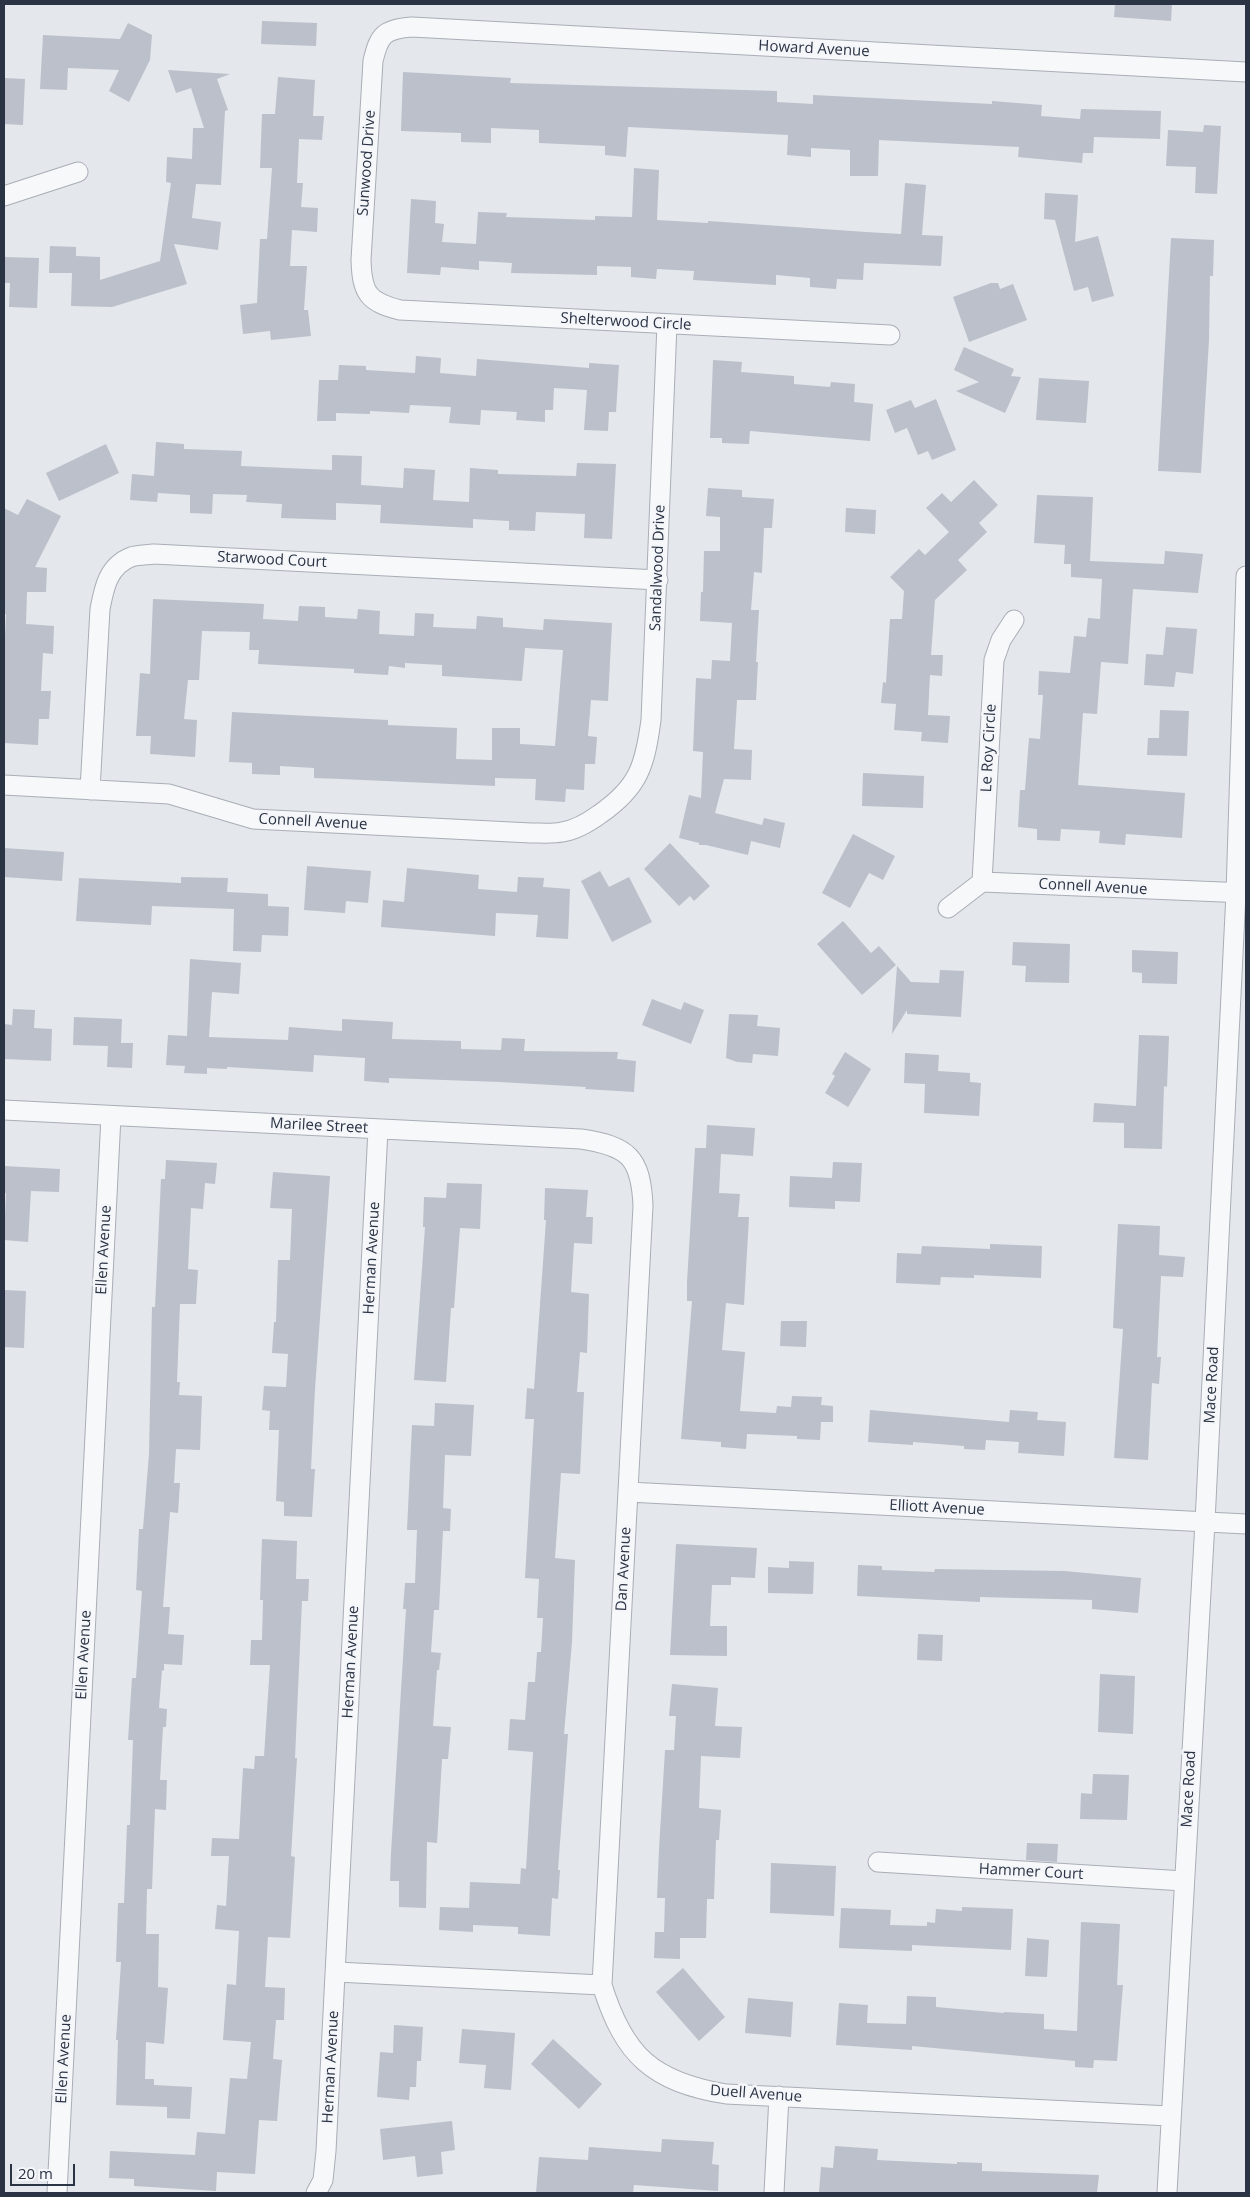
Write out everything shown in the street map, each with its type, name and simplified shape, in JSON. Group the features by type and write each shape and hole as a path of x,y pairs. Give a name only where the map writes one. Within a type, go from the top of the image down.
{"street":[{"name":"Howard Avenue","path":"384,34 395,28 412,27 1246,72"},
{"name":"Sunwood Drive","path":"368,294 362,277 361,260 374,62 377,46 384,34"},
{"path":"4,196 78,172"},
{"name":"Shelterwood Circle","path":"368,294 381,305 400,310 890,335"},
{"name":"Sandalwood Drive","path":"618,802 637,779 647,750 651,720 667,324"},
{"name":"Starwood Court","path":"90,790 100,608 105,584 114,568 130,558 154,554 658,580"},
{"name":"Mace Road","path":"1167,2193 1241,893 1246,576"},
{"name":"Le Roy Circle","path":"982,882 994,660 1001,640 1014,620"},
{"name":"Connell Avenue","path":"4,785 169,794 253,818 531,833 563,832 588,822 618,802"},
{"path":"948,908 982,882"},
{"name":"Connell Avenue","path":"982,882 1241,893"},
{"name":"Marilee Street","path":"4,1110 581,1139 605,1142 630,1156"},
{"name":"Ellen Avenue","path":"58,2193 111,1116"},
{"name":"Herman Avenue","path":"316,2193 323,2180 326,2150 378,1129"},
{"name":"Dan Avenue","path":"602,1985 643,1206 642,1181 630,1156"},
{"name":"Elliott Avenue","path":"628,1492 1246,1524"},
{"name":"Hammer Court","path":"878,1862 1184,1881"},
{"path":"336,1972 602,1985"},
{"name":"Duell Avenue","path":"602,1985 612,2017 633,2050 652,2068 673,2080 700,2089 726,2094 1170,2116"},
{"path":"774,2193 780,2096"}],"building":[{"path":"1115,4 1172,4 1171,21 1114,17"},
{"path":"262,21 317,23 316,46 261,44"},
{"path":"128,23 152,35 150,60 129,102 109,91 119,70 68,68 67,90 40,89 43,35 120,39"},
{"path":"168,70 230,74 217,79 228,110 225,111 221,185 196,184 192,218 221,222 218,250 174,244 187,284 112,307 71,306 72,273 49,273 50,246 76,247 76,256 100,257 100,280 160,261 171,183 166,182 167,157 192,159 193,128 204,128 191,88 176,93"},
{"path":"403,72 511,78 510,83 777,91 777,102 813,104 813,95 992,104 992,101 1042,105 1041,116 1080,119 1081,109 1161,111 1160,139 1094,137 1093,153 1083,153 1082,163 1018,157 1019,147 879,140 878,176 850,176 850,150 811,148 811,157 787,155 788,135 628,127 626,157 605,155 605,146 539,143 539,130 491,128 491,143 461,142 461,133 401,131"},
{"path":"278,77 315,80 313,116 324,116 322,140 299,139 297,183 303,183 301,207 318,208 317,232 292,230 290,266 307,266 304,310 308,310 311,336 271,340 270,331 243,334 240,305 257,303 260,239 267,239 272,168 260,168 262,114 275,114"},
{"path":"4,78 25,79 23,125 4,124"},
{"path":"1204,125 1221,126 1217,194 1195,193 1196,167 1166,166 1168,130 1203,132"},
{"path":"634,168 659,170 657,220 708,223 708,221 901,234 905,183 926,185 922,235 943,236 941,266 864,263 863,280 837,279 836,289 810,287 810,278 776,275 776,285 693,280 694,271 657,269 656,279 631,277 631,267 597,266 597,275 511,273 512,263 479,261 479,270 441,267 440,275 407,273 411,199 436,201 435,223 444,224 442,242 476,244 478,212 507,213 506,217 595,220 595,216 632,217"},
{"path":"1045,193 1078,195 1075,242 1098,236 1114,296 1092,302 1088,287 1074,291 1055,220 1044,219"},
{"path":"1171,238 1214,240 1213,276 1210,276 1209,340 1201,473 1158,471"},
{"path":"4,257 39,258 37,308 9,307 10,283 4,283"},
{"path":"991,283 998,283 1000,289 1013,284 1027,320 969,342 953,297"},
{"path":"964,347 1014,369 1011,376 1021,377 1005,413 956,391 979,382 954,370"},
{"path":"416,356 441,358 440,373 476,376 477,359 589,368 589,363 619,365 616,412 609,412 608,431 584,430 587,390 554,388 553,410 545,410 545,422 516,420 517,412 481,410 480,425 449,423 451,407 410,405 409,413 370,411 370,414 336,413 336,421 317,421 319,380 338,380 339,365 366,366 366,370 415,373"},
{"path":"713,360 742,362 741,372 794,376 794,384 830,387 831,382 855,384 854,402 873,404 870,441 750,431 749,444 722,443 722,438 710,438"},
{"path":"1039,378 1089,381 1086,423 1036,420"},
{"path":"936,399 956,450 932,460 928,451 918,455 907,428 895,433 886,410 911,400 915,408"},
{"path":"156,442 184,444 184,449 242,451 241,466 332,470 332,455 362,456 361,485 403,488 404,468 435,470 433,500 469,502 470,468 498,470 498,474 576,476 577,463 616,464 612,539 584,538 585,514 536,512 535,531 509,530 509,521 473,519 473,528 380,523 381,505 336,503 336,520 281,518 282,504 246,502 247,495 213,494 212,514 190,513 190,495 158,493 157,502 130,500 132,474 154,476"},
{"path":"106,444 119,473 59,501 46,473"},
{"path":"974,480 998,505 979,523 987,532 958,560 967,570 935,600 931,655 943,655 942,676 930,675 928,715 950,716 948,743 921,741 922,732 894,730 896,704 881,703 883,682 886,683 890,619 902,619 904,591 890,577 919,549 925,555 949,532 926,508 942,493 951,502"},
{"path":"708,488 742,490 742,497 774,499 772,528 764,528 762,573 754,572 751,610 759,610 756,700 737,700 734,749 752,750 751,780 724,779 715,813 762,825 764,818 785,823 780,848 751,841 748,855 699,845 699,843 679,838 689,795 701,798 703,752 693,751 696,678 711,679 712,660 730,661 732,623 700,621 704,551 720,551 720,517 706,516"},
{"path":"1037,495 1093,497 1090,561 1164,564 1165,551 1203,554 1198,593 1133,589 1128,664 1101,662 1097,714 1083,713 1078,785 1185,793 1182,838 1126,834 1125,845 1099,843 1100,831 1061,829 1060,841 1037,840 1037,829 1018,827 1020,790 1025,790 1029,738 1040,739 1043,695 1038,695 1039,671 1070,673 1074,636 1086,637 1088,618 1100,619 1102,579 1071,577 1071,564 1064,564 1065,545 1034,543"},
{"path":"27,499 61,516 35,567 47,568 46,592 27,592 26,624 54,626 53,654 43,653 41,691 51,691 49,719 39,719 38,745 4,743 6,614 4,614 4,508 18,515"},
{"path":"846,508 876,510 875,534 845,532"},
{"path":"153,599 264,604 263,619 298,621 299,606 325,607 325,617 357,619 358,609 380,611 379,634 414,636 415,613 434,614 433,627 476,629 477,616 503,618 503,627 543,630 544,619 612,623 608,701 591,700 588,736 597,737 595,764 585,764 584,790 566,789 565,802 535,800 536,779 495,778 495,786 314,778 314,768 280,766 280,775 252,774 252,763 229,762 232,712 388,720 388,725 457,728 456,759 492,760 492,728 520,728 520,744 555,746 563,650 525,648 522,681 442,676 442,665 405,663 405,668 389,666 388,675 354,673 354,669 258,664 259,650 249,650 250,632 202,631 199,680 188,680 184,719 197,720 195,757 150,754 151,736 136,736 140,673 150,674"},
{"path":"1166,627 1197,629 1193,674 1176,672 1174,687 1144,685 1146,654 1163,655"},
{"path":"1160,710 1189,711 1187,756 1147,755 1148,738 1159,738"},
{"path":"863,773 924,776 923,808 862,806"},
{"path":"853,834 895,856 883,880 869,873 850,908 822,893"},
{"path":"670,843 710,886 694,901 690,896 679,906 644,869"},
{"path":"4,848 64,852 62,881 4,877"},
{"path":"307,866 371,871 368,903 346,901 345,913 304,910"},
{"path":"407,868 479,875 478,889 517,892 518,877 544,878 543,887 570,889 568,939 536,937 538,915 496,913 495,936 381,927 383,900 404,902"},
{"path":"600,871 609,887 629,877 652,922 612,942 581,881"},
{"path":"181,877 228,878 227,892 268,894 268,906 289,907 288,936 262,935 261,952 233,951 234,909 152,906 151,925 76,921 79,878 181,883"},
{"path":"843,921 871,953 879,946 896,965 862,995 817,944"},
{"path":"1013,942 1070,944 1069,983 1025,982 1026,966 1012,965"},
{"path":"1132,950 1178,952 1177,984 1142,983 1142,973 1132,972"},
{"path":"190,959 241,963 239,994 212,992 209,1037 288,1040 289,1027 342,1031 342,1019 393,1022 392,1039 461,1041 461,1049 501,1050 502,1038 525,1039 524,1051 618,1052 617,1059 636,1061 634,1092 500,1082 389,1078 389,1083 364,1081 365,1058 314,1055 313,1072 227,1067 227,1069 207,1068 207,1074 184,1073 185,1066 166,1065 168,1035 187,1036"},
{"path":"897,966 911,982 939,983 940,970 964,971 961,1017 907,1014 907,1010 892,1034"},
{"path":"652,999 681,1010 684,1002 704,1010 691,1044 642,1025"},
{"path":"13,1009 35,1010 34,1028 52,1029 51,1061 4,1059 4,1024 12,1025"},
{"path":"729,1014 758,1015 757,1026 780,1028 778,1056 753,1054 752,1063 737,1062 726,1058"},
{"path":"74,1017 122,1019 121,1043 133,1043 132,1068 107,1067 108,1046 73,1045"},
{"path":"1139,1035 1169,1036 1167,1087 1164,1086 1162,1149 1124,1148 1124,1123 1093,1122 1094,1103 1136,1106"},
{"path":"845,1052 871,1069 848,1107 825,1093 835,1076 832,1074"},
{"path":"905,1053 939,1055 938,1071 970,1073 970,1082 981,1083 979,1116 924,1113 925,1084 904,1083"},
{"path":"707,1125 755,1128 753,1156 721,1154 719,1193 740,1194 738,1217 749,1217 744,1305 726,1303 722,1350 745,1352 740,1411 776,1413 777,1406 791,1407 792,1396 822,1397 821,1405 833,1406 833,1422 821,1422 820,1440 797,1439 797,1436 747,1434 746,1449 721,1447 721,1442 681,1439 692,1301 687,1301 687,1282 695,1148 706,1148"},
{"path":"166,1160 217,1163 215,1184 205,1183 203,1209 191,1208 188,1269 198,1270 196,1304 180,1304 177,1382 180,1382 179,1395 202,1396 200,1450 176,1449 174,1483 180,1483 178,1513 170,1512 163,1607 170,1607 168,1634 184,1635 182,1665 164,1664 164,1671 162,1670 159,1708 167,1709 166,1727 163,1727 160,1780 167,1780 166,1810 155,1809 152,1889 147,1889 146,1934 159,1934 158,1987 168,1988 164,2044 146,2042 145,2079 154,2079 154,2085 192,2087 190,2119 167,2118 167,2107 116,2105 118,2040 116,2040 121,1962 116,1962 118,1903 124,1903 127,1825 130,1825 133,1740 128,1740 132,1678 136,1678 142,1591 136,1590 139,1529 143,1529 149,1454 152,1307 155,1307 161,1179 165,1179"},
{"path":"833,1162 862,1163 860,1202 835,1201 835,1209 789,1207 790,1176 832,1178"},
{"path":"4,1166 60,1169 59,1192 31,1191 28,1242 4,1240 6,1193 4,1193"},
{"path":"273,1172 330,1176 315,1389 311,1469 315,1469 312,1517 284,1516 284,1502 276,1501 279,1430 269,1430 270,1411 262,1410 264,1386 286,1387 288,1354 272,1353 274,1322 276,1322 278,1260 290,1260 292,1209 270,1208"},
{"path":"447,1183 482,1184 480,1229 460,1228 454,1308 451,1308 446,1382 414,1380 425,1227 423,1227 424,1197 446,1198"},
{"path":"545,1188 588,1190 586,1217 593,1217 592,1244 574,1243 571,1292 589,1294 587,1353 580,1352 577,1392 584,1392 580,1474 561,1473 555,1558 575,1560 572,1642 564,1734 568,1734 558,1870 560,1870 558,1899 552,1898 550,1936 518,1934 518,1927 473,1925 473,1932 439,1930 440,1907 469,1908 470,1882 520,1884 521,1868 526,1869 533,1752 508,1750 510,1719 525,1720 528,1682 535,1682 537,1652 541,1652 543,1618 537,1618 539,1579 525,1578 534,1419 525,1419 527,1388 534,1389 546,1220 544,1220"},
{"path":"1118,1224 1160,1226 1159,1255 1185,1257 1183,1277 1161,1276 1157,1357 1161,1357 1159,1384 1152,1383 1148,1460 1114,1458 1123,1329 1113,1328"},
{"path":"990,1244 1042,1246 1041,1278 974,1275 974,1278 941,1277 940,1285 896,1283 897,1253 921,1254 922,1246 990,1249"},
{"path":"4,1290 26,1291 24,1348 4,1347"},
{"path":"781,1321 807,1321 806,1347 780,1346"},
{"path":"435,1403 474,1405 471,1456 445,1455 443,1508 451,1509 450,1531 443,1531 439,1610 434,1610 431,1652 441,1653 439,1670 437,1670 433,1726 451,1727 448,1759 442,1759 437,1843 427,1842 426,1908 399,1907 399,1881 390,1881 406,1609 403,1609 405,1583 415,1583 417,1530 407,1530 412,1425 434,1426"},
{"path":"870,1410 1009,1422 1010,1410 1038,1412 1037,1420 1066,1422 1064,1456 1018,1453 1019,1442 986,1440 985,1450 964,1449 964,1446 913,1442 913,1445 868,1442"},
{"path":"262,1539 297,1541 296,1579 309,1579 308,1601 302,1601 295,1758 297,1758 291,1856 295,1857 290,1938 268,1937 265,1987 285,1988 284,2020 276,2020 273,2059 282,2060 277,2121 259,2120 255,2174 217,2172 216,2191 134,2186 134,2179 109,2178 110,2151 195,2155 197,2132 225,2134 230,2078 247,2079 251,2042 223,2040 227,1984 236,1985 239,1931 215,1929 217,1905 226,1906 229,1856 211,1856 212,1838 239,1839 243,1768 254,1769 255,1756 264,1756 270,1665 250,1665 251,1640 262,1640 263,1600 260,1600"},
{"path":"676,1544 757,1548 755,1578 731,1577 731,1585 712,1585 710,1626 727,1626 727,1656 670,1655"},
{"path":"789,1561 814,1562 813,1594 768,1593 768,1567 789,1568"},
{"path":"858,1565 882,1566 882,1570 934,1572 935,1569 1064,1571 1141,1578 1138,1613 1092,1609 1092,1600 980,1597 980,1602 857,1596"},
{"path":"918,1634 943,1635 942,1661 917,1660"},
{"path":"1100,1674 1135,1676 1133,1734 1098,1732"},
{"path":"672,1684 718,1688 715,1726 742,1727 740,1758 701,1756 699,1808 721,1810 719,1840 716,1840 714,1899 707,1899 706,1938 680,1938 680,1959 654,1958 655,1932 664,1932 665,1898 657,1898 665,1750 674,1750 676,1716 669,1716"},
{"path":"1093,1774 1129,1775 1127,1820 1080,1819 1081,1793 1092,1794"},
{"path":"1027,1843 1058,1844 1057,1862 1026,1860"},
{"path":"771,1863 836,1866 834,1916 770,1913"},
{"path":"962,1907 1013,1909 1011,1950 912,1945 912,1951 839,1948 841,1908 891,1910 890,1925 927,1926 927,1922 935,1923 936,1909 962,1911"},
{"path":"1081,1922 1120,1924 1117,1985 1123,1985 1117,2061 1094,2060 1093,2068 1075,2067 1075,2061 912,2046 912,2050 836,2045 839,2003 868,2005 867,2023 906,2024 907,1996 936,1997 936,2007 1004,2013 1044,2014 1044,2029 1077,2031"},
{"path":"1027,1938 1049,1940 1047,1977 1025,1976"},
{"path":"683,1968 725,2017 699,2041 656,1992"},
{"path":"748,1998 793,2002 791,2037 745,2033"},
{"path":"394,2025 423,2027 421,2061 417,2061 416,2087 410,2087 409,2100 377,2097 380,2052 393,2053"},
{"path":"462,2029 515,2033 511,2090 484,2088 486,2065 459,2063"},
{"path":"553,2039 602,2084 579,2109 531,2064"},
{"path":"452,2121 455,2150 441,2152 443,2174 417,2177 415,2156 383,2160 380,2129"},
{"path":"662,2139 714,2142 712,2164 719,2165 718,2191 634,2185 633,2193 536,2193 539,2157 588,2160 589,2147 661,2152"},
{"path":"835,2146 878,2149 877,2160 957,2164 957,2162 982,2163 982,2171 1099,2175 1097,2193 819,2192 821,2167 833,2168"}]}
